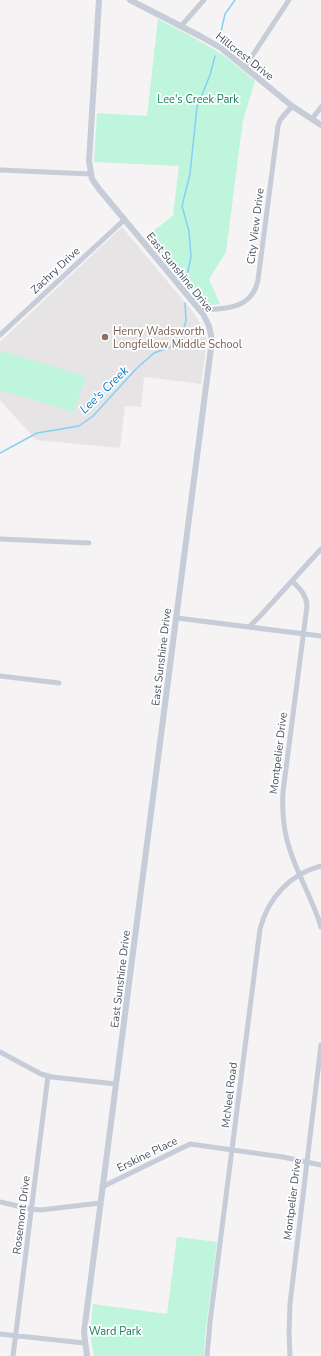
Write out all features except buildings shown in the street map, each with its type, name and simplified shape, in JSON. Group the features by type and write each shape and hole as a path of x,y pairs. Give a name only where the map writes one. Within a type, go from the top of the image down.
{"street":[{"name":"East Sunshine Drive","path":"87,1356 84,1343 84,1332 212,340 209,326 199,310 94,183 91,174 89,161 99,0"},
{"name":"Hillcrest Drive","path":"130,0 221,48 292,106 321,125"},
{"path":"181,26 204,0"},
{"path":"245,67 289,0"},
{"name":"City View Drive","path":"199,310 223,310 237,306 247,300 253,293 258,280 278,126 280,120 292,106"},
{"path":"312,119 321,107"},
{"path":"0,170 91,174"},
{"name":"Zachry Drive","path":"0,335 124,220"},
{"path":"0,539 89,543"},
{"path":"249,627 321,549"},
{"name":"Montpelier Drive","path":"292,581 304,592 307,601 282,802 283,822 290,850 311,898 321,927"},
{"path":"177,618 321,636"},
{"path":"0,676 59,683"},
{"name":"McNeel Road","path":"207,1356 210,1322 260,929 265,912 274,897 286,884 300,874 321,866"},
{"name":"Montpelier Drive","path":"290,1356 289,1315 321,1045"},
{"path":"0,1052 34,1071 48,1076 116,1084"},
{"name":"Rosemont Drive","path":"14,1356 48,1076"},
{"name":"Erskine Place","path":"102,1187 190,1144 283,1157 321,1165"},
{"path":"0,1202 41,1210 100,1203"},
{"path":"0,1334 84,1343"}],"shaded area":[{"name":"Henry Wadsworth Longfellow Middle School","path":"122,227 193,312 204,329 207,342 201,384 144,377 141,407 125,406 120,448 36,440 0,400 0,342"}],"green space":[{"name":"Lee's Creek Park","path":"158,19 221,54 255,81 243,120 226,252 209,279 220,304 208,305 201,303 145,237 173,216 179,166 94,162 97,113 147,116"},
{"path":"2,351 85,376 74,412 0,390 0,356"},
{"name":"Ward Park","path":"177,1237 217,1242 205,1336 204,1356 94,1356 90,1334 93,1304 167,1314"}],"waterway":[{"name":"Lee's Creek","path":"220,36 225,14 235,0"},
{"name":"Lee's Creek","path":"186,280 191,257 189,231 182,206 190,174 197,107 210,75 215,56"},
{"name":"Lee's Creek","path":"0,453 37,433 79,426 93,416 136,369 154,353 171,347 181,337 186,321 185,303"}],"place":[{"name":"Henry Wadsworth Longfellow Middle School","path":"105,337"}]}
